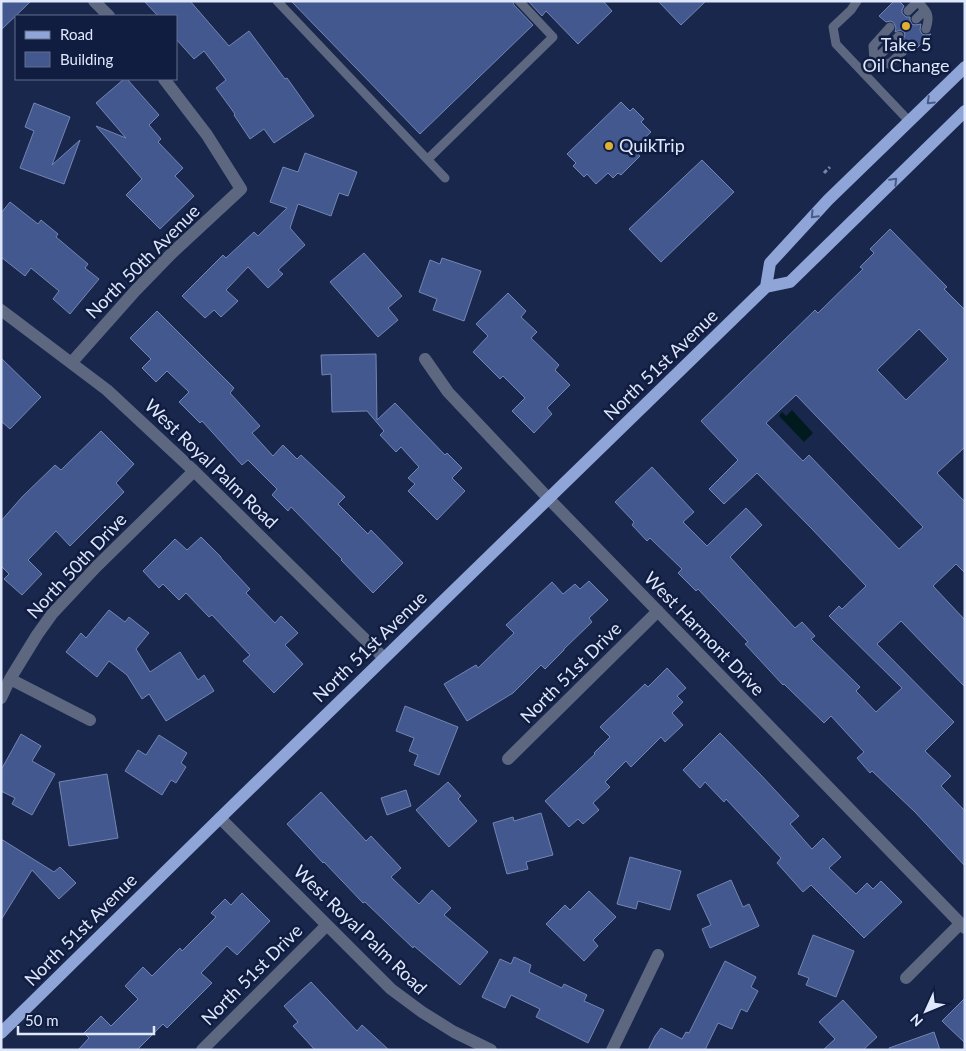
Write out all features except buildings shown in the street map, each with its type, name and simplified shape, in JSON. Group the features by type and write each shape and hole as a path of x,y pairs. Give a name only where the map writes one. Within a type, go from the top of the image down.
{"main road":[{"path":"965,67 828,200 770,263 766,287 790,282 965,112"},
{"name":"North 51st Avenue","path":"1,1033 766,287"}],"street":[{"path":"94,1 108,15"},
{"name":"North 50th Avenue","path":"72,362 171,254 241,189 207,135 165,80"},
{"name":"West Royal Palm Road","path":"1,310 107,390 194,471 384,658"},
{"name":"West Harmont Drive","path":"425,359 448,392 548,498 962,926"},
{"name":"North 50th Drive","path":"1,698 36,635 52,614 102,560 194,471"},
{"name":"North 51st Drive","path":"508,759 658,611"},
{"path":"10,679 90,720"},
{"name":"West Royal Palm Road","path":"220,818 391,989 422,1012 454,1032 491,1050"},
{"name":"North 51st Drive","path":"202,1050 327,925"},
{"path":"906,978 962,926"},
{"path":"612,1050 658,956"}],"lane":[{"path":"277,1 446,178"},
{"path":"428,158 553,37 519,1"},
{"path":"857,1 852,10 833,26 836,44 909,121"},
{"path":"908,10 917,1 929,16 926,29"},
{"path":"916,19 925,10"},
{"path":"874,61 874,46 890,27"},
{"path":"863,72 899,36"},
{"path":"874,61 889,64 909,46"}],"path":[{"path":"824,173 830,167"}],"shaded area":[{"path":"792,410 813,433 804,442 779,416 782,412 786,416"}],"place":[{"name":"Take 5 Oil Change","path":"906,26"},
{"name":"QuikTrip","path":"609,146"}]}
